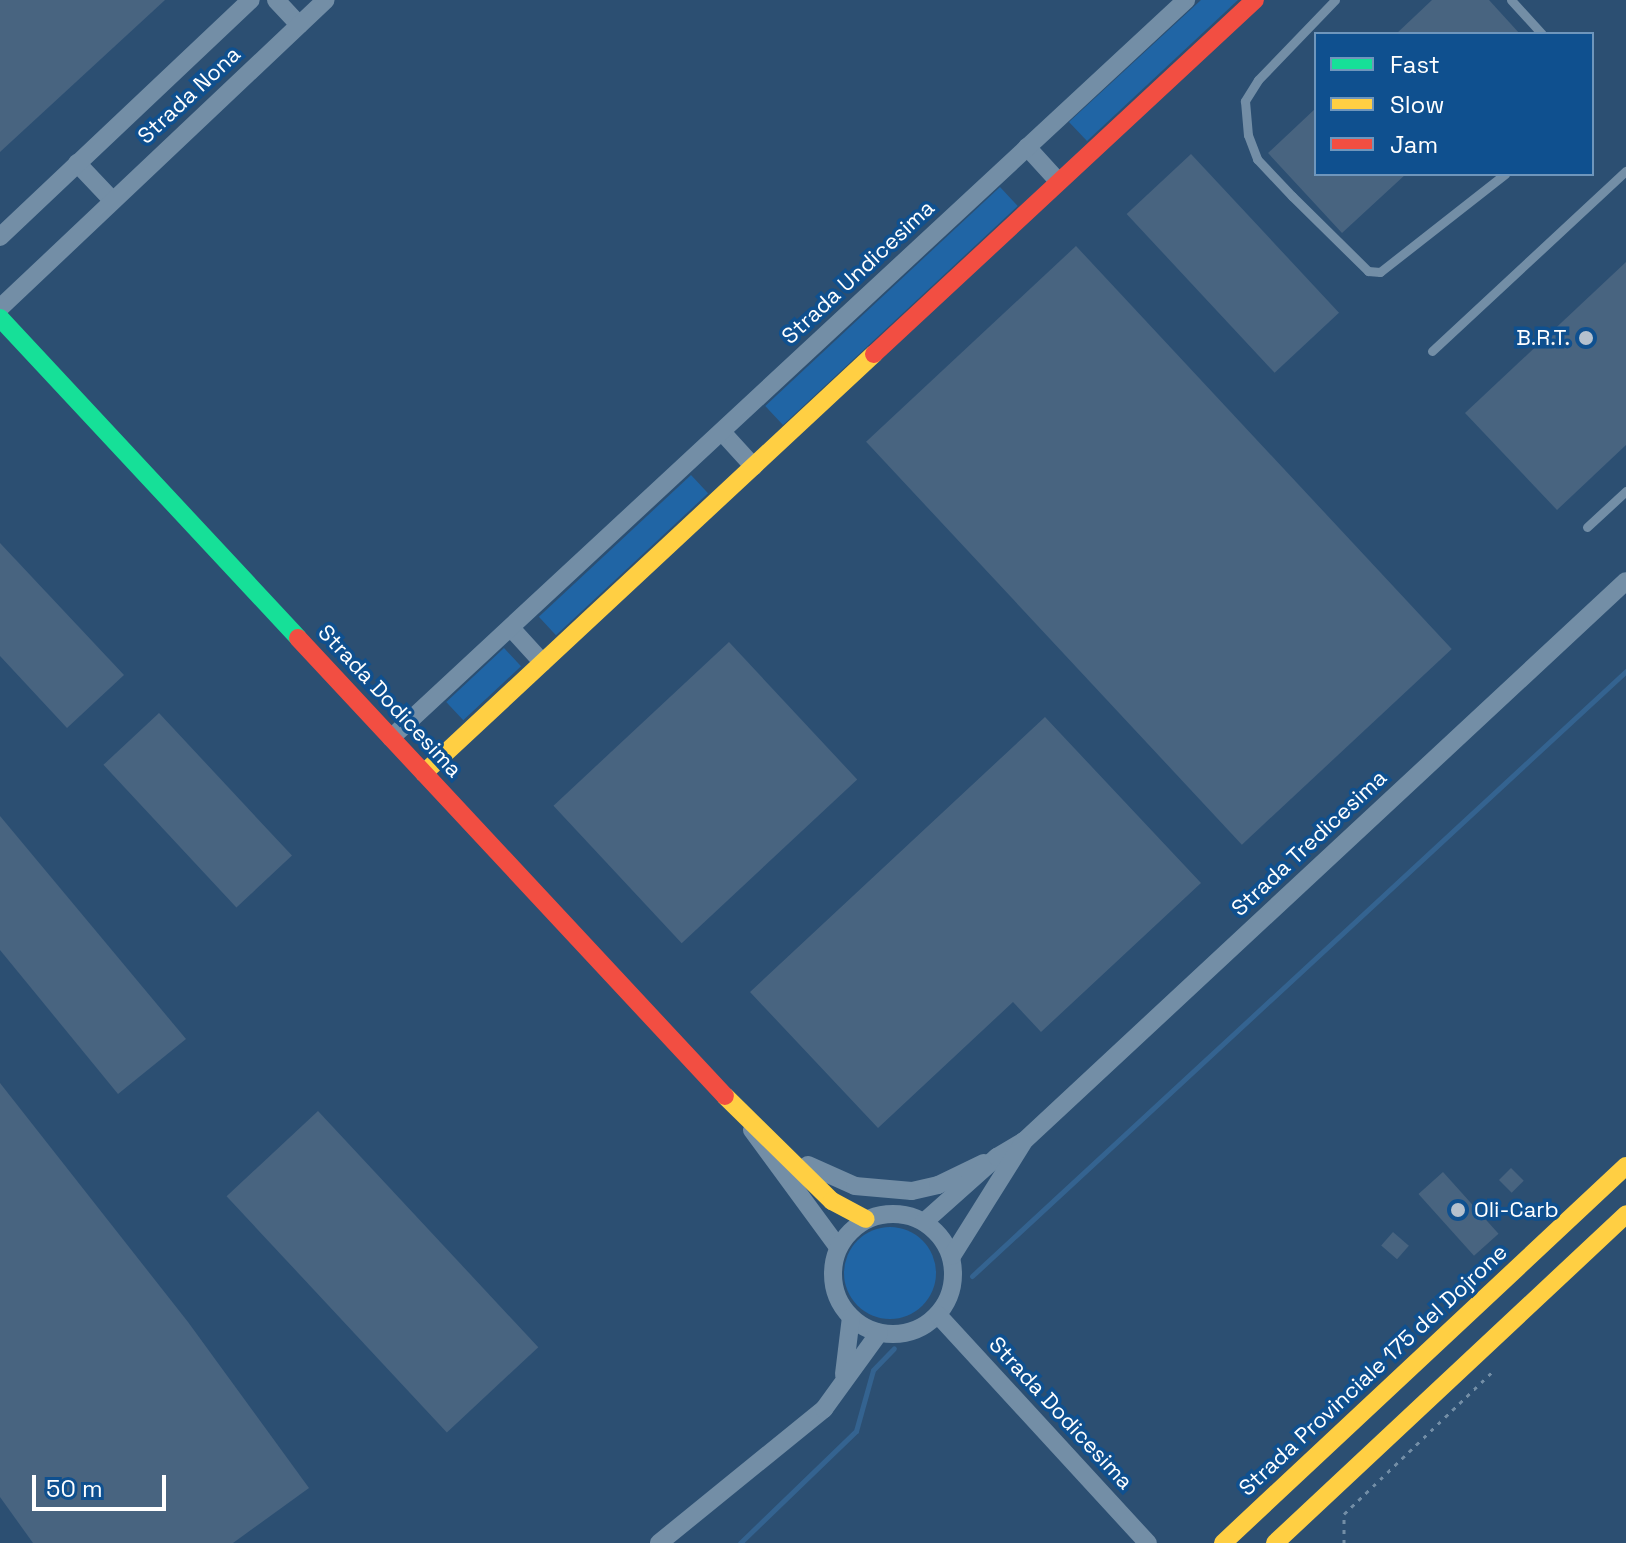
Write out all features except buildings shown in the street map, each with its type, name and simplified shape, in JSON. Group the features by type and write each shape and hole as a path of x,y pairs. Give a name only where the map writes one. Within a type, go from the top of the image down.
{"street":[{"name":"Strada Nona","path":"0,237 251,0"},
{"path":"276,0 299,25"},
{"name":"Strada Nona","path":"0,308 326,0"},
{"name":"Strada Undicesima","path":"391,738 1186,0"},
{"path":"424,773 1255,0"},
{"path":"1027,147 1059,182"},
{"path":"77,163 112,200"},
{"name":"Strada Dodicesima","path":"0,318 744,1117 790,1155 832,1201 866,1219"},
{"path":"722,432 754,467"},
{"name":"Strada Tredicesima","path":"1024,1141 1626,581"},
{"path":"511,628 543,663"},
{"path":"744,1117 777,1170 838,1247"},
{"path":"790,1155 855,1186 897,1191 938,1185 1024,1141"},
{"path":"952,1256 938,1233 924,1222 900,1213 866,1219 838,1247 833,1284 851,1317 879,1333 911,1332 938,1315 949,1297 952,1256 1024,1141"},
{"path":"924,1222 997,1157"},
{"name":"Strada Provinciale 175 del Dojrone","path":"1223,1543 1626,1166"},
{"path":"1275,1543 1626,1214"},
{"name":"Strada Dodicesima","path":"938,1315 1148,1543"},
{"path":"844,1377 851,1317"},
{"path":"659,1543 810,1421 879,1333"}],"lane":[{"path":"1335,0 1258,80 1245,101 1248,135 1257,159 1292,196 1368,271 1380,272 1502,176"},
{"path":"1511,0 1540,32"},
{"path":"1432,351 1626,171"},
{"path":"1587,527 1626,491"}],"path":[{"path":"1344,1543 1344,1514 1500,1364"}],"shaded area":[{"path":"1201,0 1238,0 1087,141 1069,122"},
{"path":"1000,187 1018,206 783,425 765,406"},
{"path":"691,475 708,493 556,635 539,617"},
{"path":"504,648 521,666 463,720 446,702"},
{"path":"890,1227 907,1231 922,1241 932,1256 936,1273 932,1290 922,1305 907,1315 890,1319 873,1315 858,1305 848,1290 844,1273 848,1256 858,1241 873,1231"}],"waterway":[{"path":"972,1276 1626,671"},
{"path":"740,1543 856,1431 873,1370 894,1348"}],"traffic: fast":[{"path":"0,318 298,638"}],"traffic: slow":[{"path":"424,773 874,354"},
{"path":"725,1096 832,1201 866,1219"},
{"path":"1223,1543 1626,1166"},
{"path":"1275,1543 1626,1214"}],"traffic: jam":[{"path":"874,354 1255,0"},
{"path":"298,638 725,1096"}],"place":[{"name":"B.R.T.","path":"1586,338"},
{"name":"Oli-Carb","path":"1458,1210"}]}
